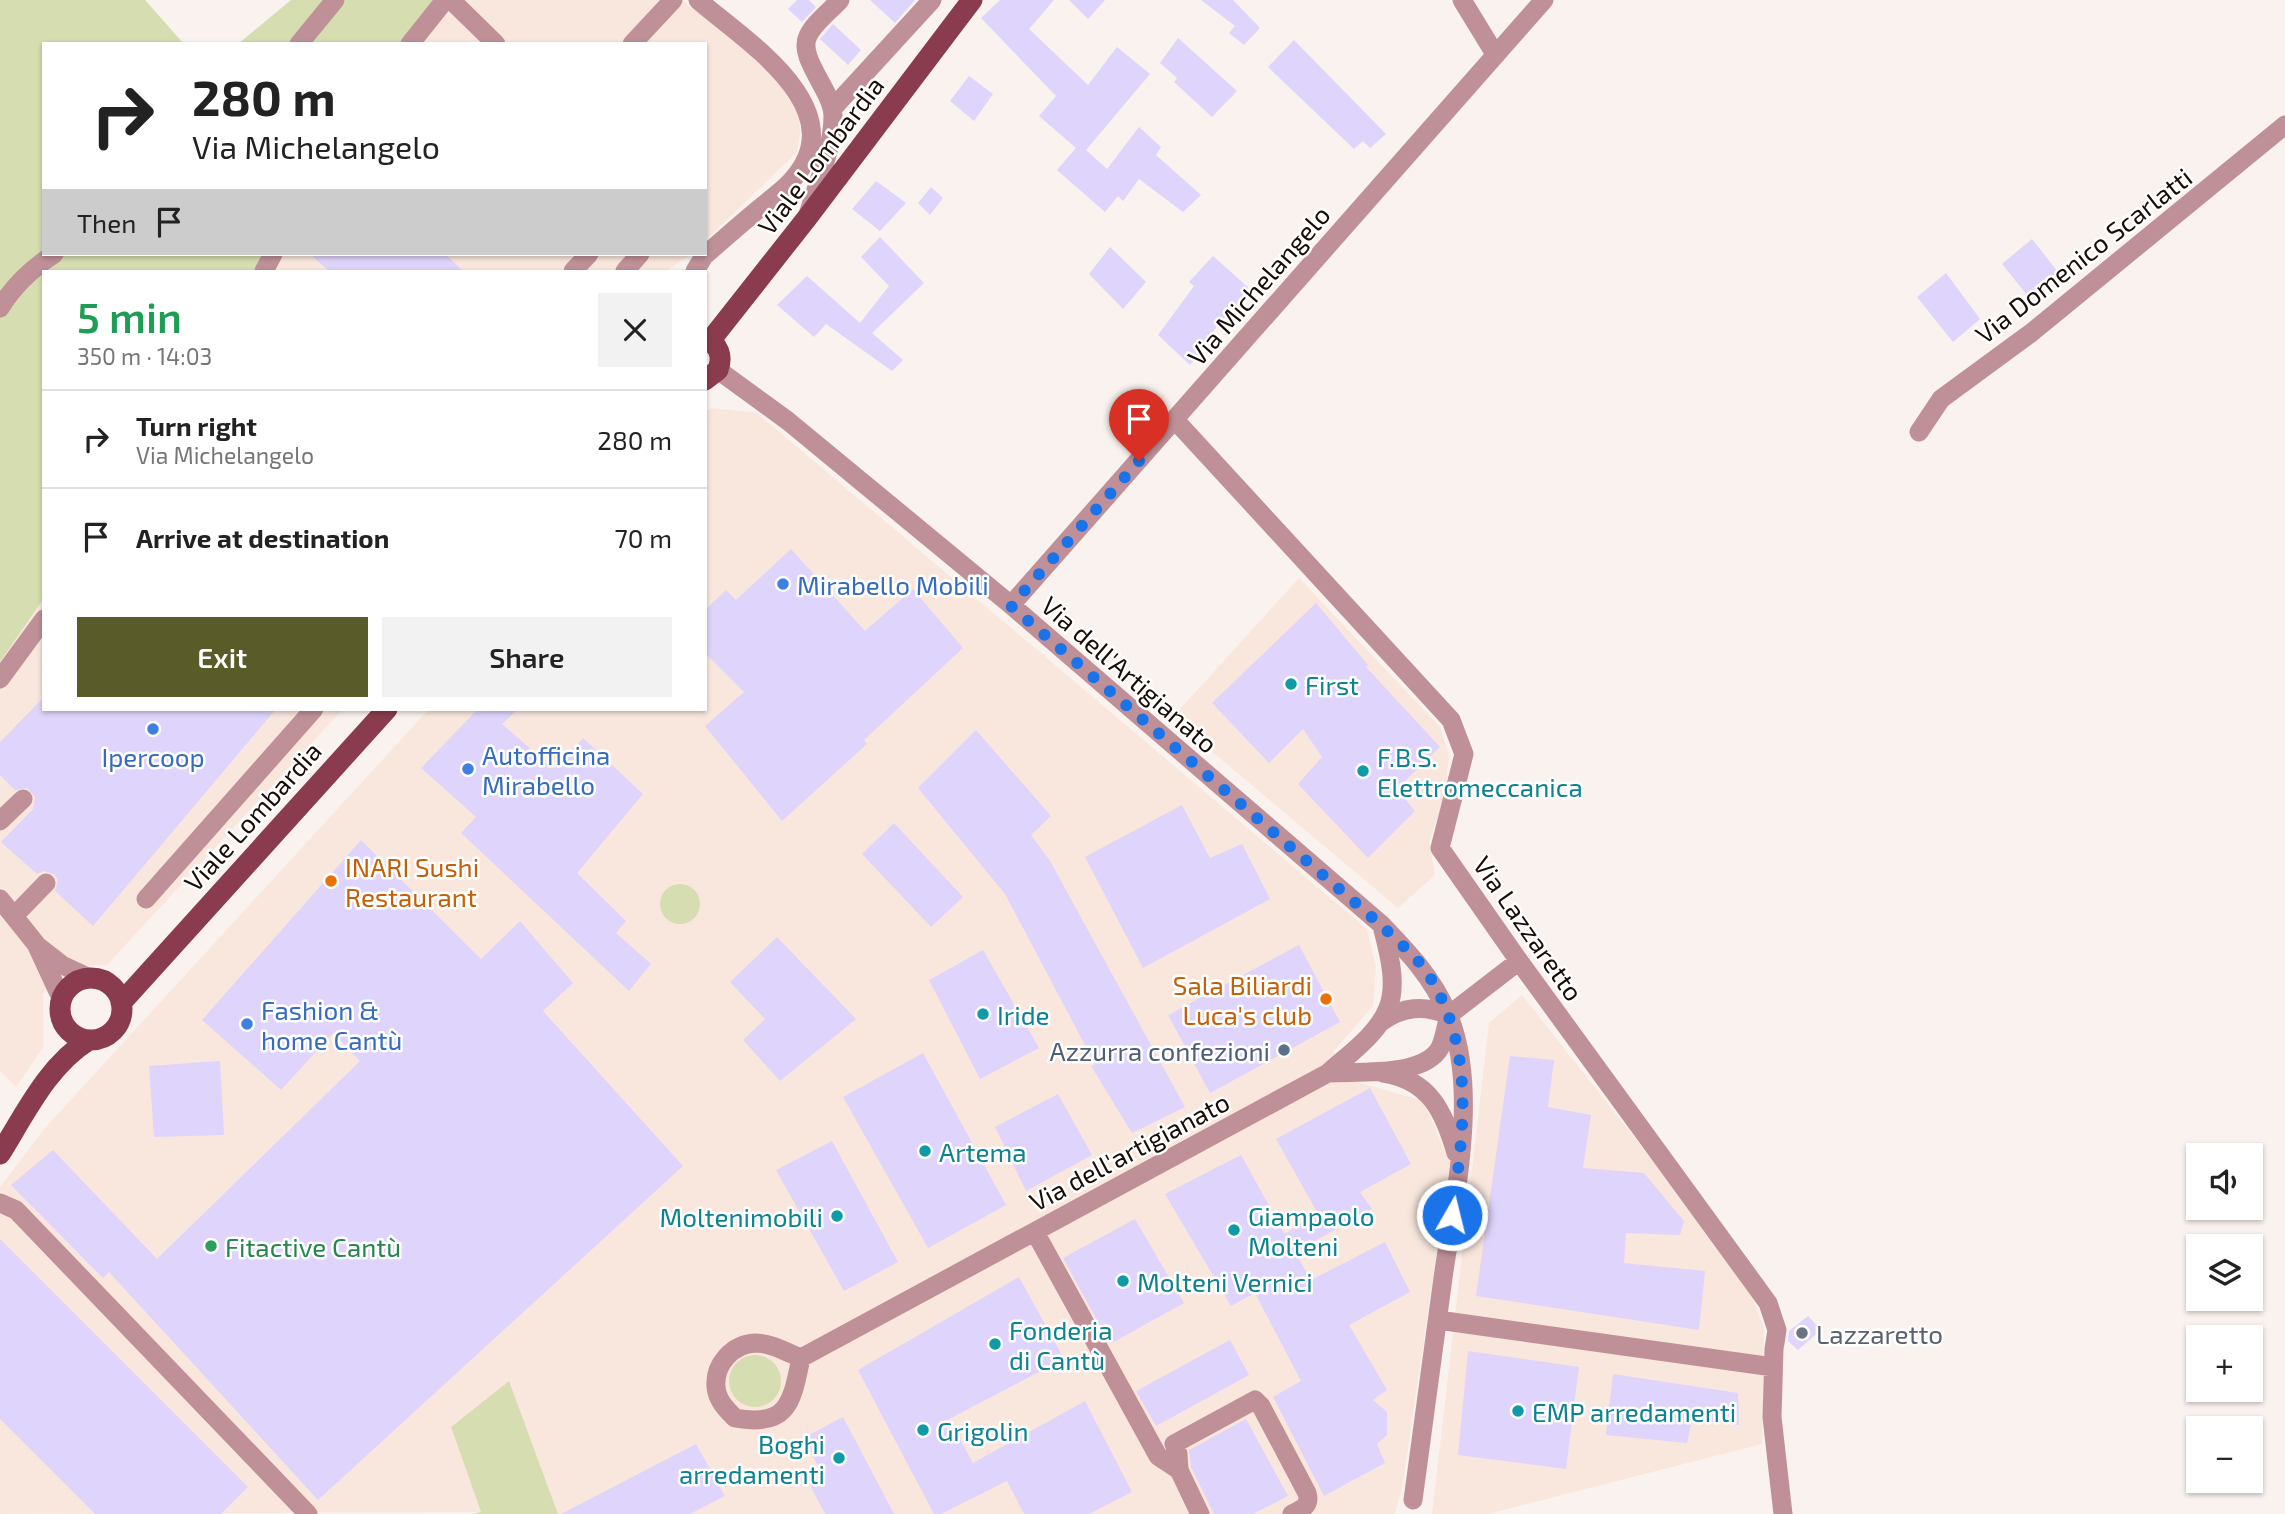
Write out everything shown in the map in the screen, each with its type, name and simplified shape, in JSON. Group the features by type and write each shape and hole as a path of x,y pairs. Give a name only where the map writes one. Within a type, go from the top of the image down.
{"main road":[{"name":"Viale Lombardia","path":"708,340 807,219 972,0"},
{"path":"708,340 719,351 712,375"},
{"name":"Viale Lombardia","path":"121,1003 385,711"},
{"name":"Viale Lombardia","path":"95,978 130,976 159,961"},
{"path":"0,1154 43,1086 73,1050 89,1040 107,1036 114,1029 119,1021 121,1003 114,988 95,978 73,983 61,998 59,1007 63,1024 60,1042 43,1086"},
{"path":"63,1024 79,1038 89,1040"}],"street":[{"path":"301,42 335,0"},
{"path":"412,42 445,0"},
{"path":"451,0 494,42"},
{"path":"634,42 673,0"},
{"path":"698,0 789,80 807,110 810,128 810,149 793,180 707,253"},
{"path":"807,219 832,132 833,108 806,47 808,37 840,0"},
{"path":"833,108 932,0"},
{"path":"1462,0 1495,54"},
{"name":"Via Michelangelo","path":"1011,606 1544,0"},
{"name":"Via Domenico Scarlatti","path":"1919,432 1941,399 2031,332 2285,125"},
{"path":"0,308 10,291 31,270 51,256"},
{"path":"574,270 587,256"},
{"path":"626,270 638,256"},
{"name":"Via dell'Artigianato","path":"712,375 788,421 1011,606 1381,925 1425,970 1449,1015 1458,1048 1465,1101 1413,1500"},
{"name":"Via Lazzaretto","path":"1175,420 1451,720 1464,754 1440,848 1768,1303 1777,1330 1772,1417 1783,1514"},
{"path":"0,679 42,622"},
{"path":"146,899 312,711"},
{"path":"0,821 23,799"},
{"path":"15,916 46,883"},
{"path":"0,899 36,944 61,998"},
{"name":"Via dell'artigianato","path":"801,1358 1328,1073 1378,1024 1389,1007 1390,957 1381,925"},
{"path":"36,944 62,965 95,978"},
{"path":"1378,1024 1393,1013 1414,1008 1431,1008 1449,1015 1519,961"},
{"name":"Via dell'Artigianato","path":"1328,1073 1415,1067 1429,1060 1441,1048 1449,1015"},
{"name":"Via dell'Artigianato","path":"1368,1071 1397,1075 1432,1097 1444,1117 1459,1162"},
{"path":"0,1203 16,1210 308,1514"},
{"path":"1035,1232 1158,1456 1179,1469"},
{"path":"1438,1320 1773,1367"},
{"path":"769,1344 801,1358 793,1398 783,1411 766,1420 749,1420 736,1418 722,1405 716,1386 720,1364 730,1352 744,1345 769,1344"},
{"path":"1200,1514 1179,1469 1174,1444 1255,1400 1261,1406 1307,1493 1308,1502 1305,1508 1293,1514"}],"shaded area":[{"path":"437,0 682,0 781,78 799,112 797,152 707,239 707,42 403,42"},
{"path":"264,256 689,256 668,270 257,270"},
{"path":"712,408 757,413 1367,929 1376,967 1373,1006 1333,1052 1353,1081 1423,1101 1450,1163 1402,1489 1395,1514 558,1514 509,1381 451,1427 481,1512 0,1514 0,1187 45,1128 427,711 707,711 707,411"},
{"path":"1299,578 1440,727 1449,754 1445,797 1429,842 1435,875 1398,908 1172,718"},
{"path":"42,601 42,711 341,711 107,965 77,966 43,994 44,1046 16,1087 0,1071 0,662"},
{"path":"1522,995 1746,1279 1764,1329 1762,1444 1488,1514 1432,1514 1489,1023"}],"green space":[{"path":"0,0 145,0 182,42 42,42 42,256 264,256 257,270 42,270 42,601 0,662"},
{"path":"291,0 437,0 403,42 240,42"},
{"path":"680,884 694,890 700,904 694,918 680,924 666,918 660,904 666,890"},
{"path":"755,1355 765,1357 773,1363 779,1371 779,1391 773,1399 765,1405 755,1407 745,1405 737,1399 731,1391 729,1381 731,1371 737,1363 745,1357"},
{"path":"509,1381 558,1514 471,1514 481,1512 451,1427"}],"building":[{"path":"797,0 809,0 816,7 802,22 788,9"},
{"path":"870,0 915,0 895,23"},
{"path":"1000,0 1054,0 1029,29 1088,85 1117,47 1150,74 1086,150 1107,169 1139,127 1161,147 1156,155 1201,195 1183,212 1139,179 1123,201 1118,196 1105,212 1057,170 1076,148 1039,116 1056,96 981,18"},
{"path":"1069,0 1105,0 1088,19"},
{"path":"1201,0 1233,0 1260,28 1244,45 1229,33 1235,26"},
{"path":"833,24 861,50 848,65 820,39"},
{"path":"1178,38 1237,91 1212,117 1174,82 1177,78 1160,63"},
{"path":"1294,40 1386,134 1370,148 1363,141 1354,149 1268,67"},
{"path":"969,76 993,94 974,121 950,101"},
{"path":"876,181 906,203 880,231 852,209"},
{"path":"931,187 943,198 930,215 918,203"},
{"path":"880,237 924,283 872,333 903,360 892,371 826,324 814,337 777,305 807,276 860,323 889,286 861,257"},
{"path":"2032,239 2058,272 2027,295 2002,264"},
{"path":"1110,247 1146,282 1123,309 1089,274"},
{"path":"312,256 447,256 462,270 328,270"},
{"path":"1213,256 1250,289 1209,336 1212,339 1190,365 1158,335 1194,286 1189,282"},
{"path":"1946,273 1980,319 1953,342 1917,297"},
{"path":"791,549 865,631 913,589 963,648 864,740 867,744 782,821 705,726 744,692 707,655 707,608 726,590 736,600"},
{"path":"1316,603 1368,665 1366,667 1440,747 1397,789 1415,811 1368,858 1298,784 1322,757 1303,729 1269,763 1212,703"},
{"path":"42,699 42,711 274,711 93,926 55,891 58,880 54,874 43,871 37,874 1,842 33,809 35,797 27,788 15,790 0,775 0,742"},
{"path":"476,711 516,711 502,724 554,769 583,738 643,794 577,873 626,921 616,933 651,964 629,991 461,833 476,817 421,768"},
{"path":"976,730 1051,816 1031,835 1050,861 1185,1107 1132,1133 1091,1066 1095,1064 1005,894 918,788"},
{"path":"1182,805 1210,858 1242,844 1270,899 1143,968 1085,857"},
{"path":"894,823 963,897 931,927 862,854"},
{"path":"361,840 481,959 520,921 573,983 543,1011 683,1166 318,1500 109,1272 103,1278 11,1185 53,1150 157,1259 360,1061 333,1033 281,1090 202,1020"},
{"path":"777,937 856,1019 780,1081 743,1040 765,1019 730,982"},
{"path":"1299,945 1340,1022 1210,1093 1168,1015"},
{"name":"Iride","path":"983,950 1039,1048 980,1079 929,980"},
{"name":"Artema","path":"923,1053 1006,1205 928,1248 843,1097"},
{"path":"1510,1056 1554,1060 1548,1107 1591,1115 1583,1168 1644,1173 1684,1221 1680,1235 1626,1233 1624,1263 1705,1271 1699,1330 1476,1296"},
{"path":"220,1061 224,1135 154,1137 149,1066"},
{"path":"1370,1088 1411,1164 1360,1192 1372,1209 1295,1252 1311,1280 1385,1242 1410,1292 1349,1325 1387,1390 1373,1400 1387,1412 1387,1435 1377,1444 1385,1463 1324,1496 1273,1397 1301,1381 1255,1293 1231,1306 1165,1194 1241,1155 1285,1234 1317,1212 1276,1139"},
{"path":"1058,1094 1092,1155 1026,1191 995,1127"},
{"name":"Moltenimobili","path":"832,1141 898,1262 844,1291 776,1170"},
{"name":"Molteni Vernici","path":"1135,1219 1184,1303 1110,1344 1063,1258"},
{"path":"0,1239 248,1487 221,1514 95,1514 0,1419"},
{"path":"1019,1277 1064,1359 949,1419 973,1463 1085,1401 1132,1492 1089,1514 1024,1514 1007,1481 941,1514 934,1514 858,1370"},
{"name":"Lazzaretto","path":"1808,1316 1821,1330 1798,1350 1788,1341 1789,1331"},
{"path":"1230,1340 1249,1375 1156,1426 1136,1391"},
{"name":"EMP arredamenti","path":"1468,1351 1579,1367 1566,1469 1458,1455"},
{"path":"1613,1374 1738,1393 1739,1425 1692,1420 1687,1443 1606,1435"},
{"name":"Boghi arredamenti","path":"843,1417 894,1514 825,1514 808,1481 824,1477 803,1438"},
{"path":"1246,1419 1288,1496 1253,1514 1214,1514 1191,1467 1189,1450"},
{"path":"696,1444 725,1496 690,1514 561,1514"}],"place":[{"name":"Mirabello Mobili","path":"783,584"},
{"name":"First","path":"1291,684"},
{"name":"Ipercoop","path":"153,729"},
{"name":"Autofficina Mirabello","path":"468,769"},
{"name":"F.B.S. Elettromeccanica","path":"1363,771"},
{"name":"INARI Sushi Restaurant","path":"331,881"},
{"name":"Sala Biliardi Luca's club","path":"1326,999"},
{"name":"Iride","path":"983,1014"},
{"name":"Fashion & home Cantù","path":"247,1024"},
{"name":"Azzurra confezioni","path":"1284,1050"},
{"name":"Artema","path":"925,1151"},
{"name":"Moltenimobili","path":"837,1216"},
{"name":"Giampaolo Molteni","path":"1234,1230"},
{"name":"Fitactive Cantù","path":"211,1246"},
{"name":"Molteni Vernici","path":"1123,1281"},
{"name":"Lazzaretto","path":"1802,1333"},
{"name":"Fonderia di Cantù","path":"995,1344"},
{"name":"EMP arredamenti","path":"1518,1411"},
{"name":"Grigolin","path":"923,1430"},
{"name":"Boghi arredamenti","path":"839,1458"}],"route":[{"path":"1139,461 1011,606 1381,925 1425,970 1449,1015 1458,1048 1465,1101 1452,1215"}]}
